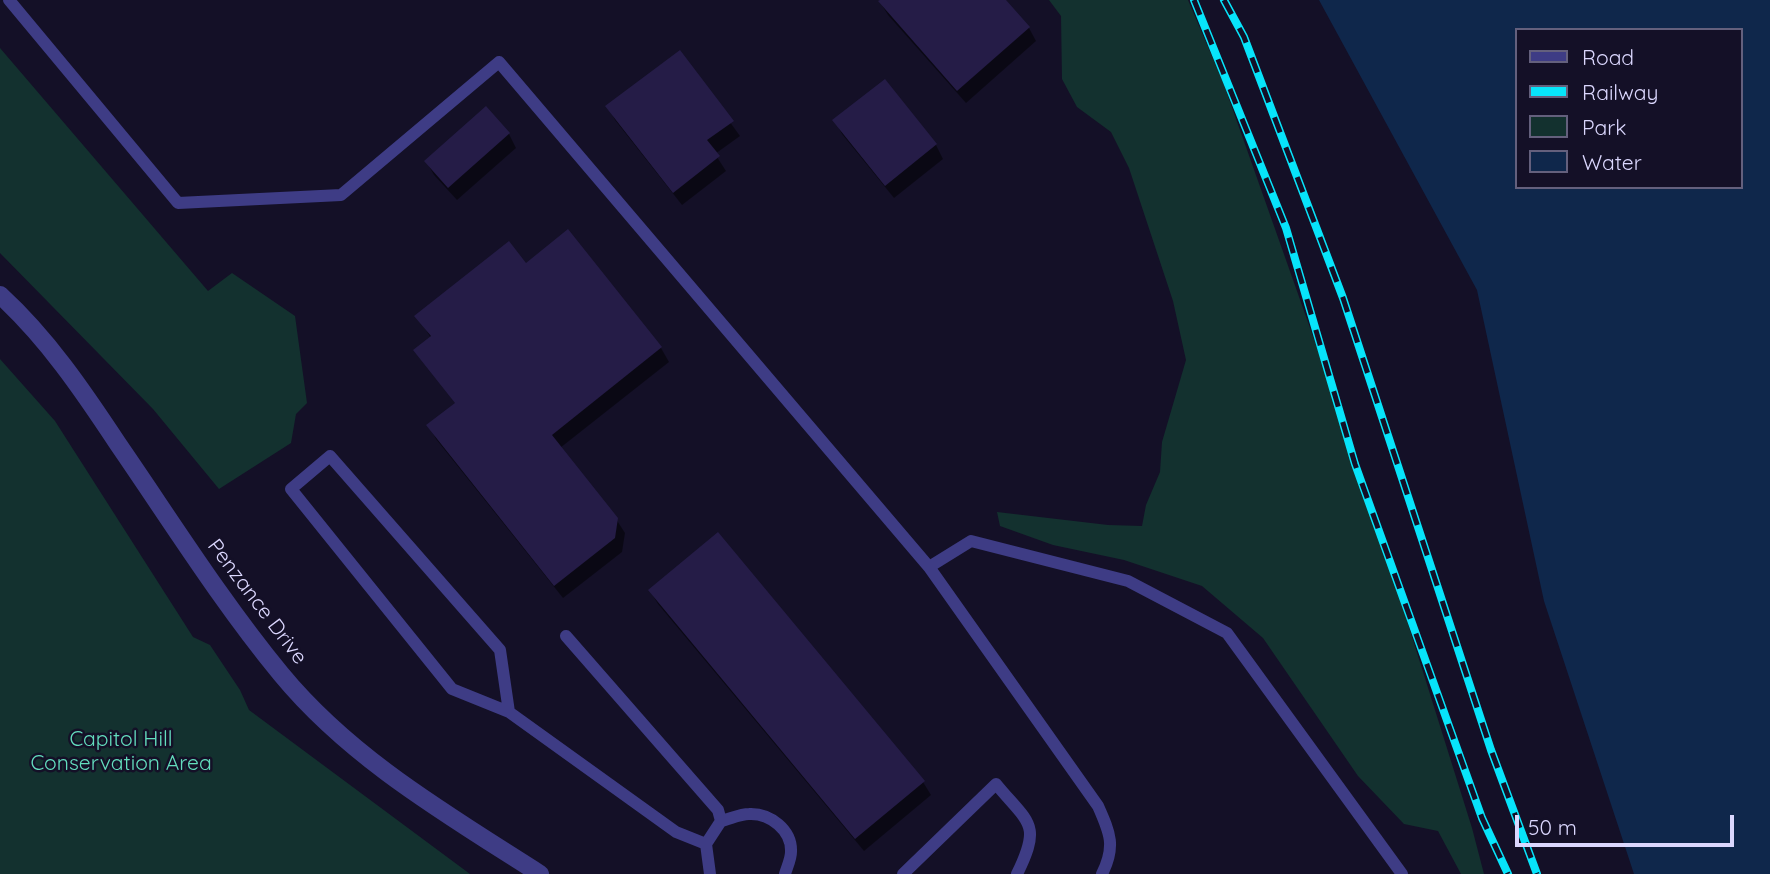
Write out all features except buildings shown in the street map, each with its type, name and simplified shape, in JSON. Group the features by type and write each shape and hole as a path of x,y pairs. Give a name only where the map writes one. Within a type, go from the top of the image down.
{"street":[{"name":"Penzance Drive","path":"0,295 24,317 74,379 213,583 281,675 339,735 404,786 540,874"}],"lane":[{"path":"9,0 178,203 341,195 499,62 929,567 1098,806 1112,837 1102,874"},
{"path":"509,712 500,650 330,456 291,489 452,689 509,712 676,832 706,844"},
{"path":"929,567 971,541 1128,581 1227,633 1402,874"},
{"path":"566,636 718,810 721,821"},
{"path":"903,874 996,784 1026,819 1031,830 1028,852 1017,874"},
{"path":"709,874 706,844 721,821 748,814 774,820 785,831 791,843 791,854 785,874"}],"green space":[{"path":"1049,0 1188,0 1223,82 1355,455 1484,874 1461,874 1438,831 1404,824 1358,776 1263,638 1202,586 1124,560 1053,545 1000,526 997,512 1108,525 1142,526 1146,505 1160,472 1162,442 1186,360 1173,301 1129,168 1111,132 1077,107 1062,79 1061,16"},
{"path":"0,48 208,291 232,273 295,316 307,403 296,414 291,443 219,489 153,409 0,253"},
{"name":"Capitol Hill Conservation Area","path":"0,359 55,421 193,637 210,645 240,690 249,710 470,874 0,874"}],"water":[{"path":"1319,0 1770,0 1770,874 1634,874 1544,601 1477,290"}],"railway":[{"path":"1194,0 1286,228 1355,464 1482,818 1508,874"},
{"path":"1224,0 1244,37 1343,298 1491,750 1537,874"}]}
